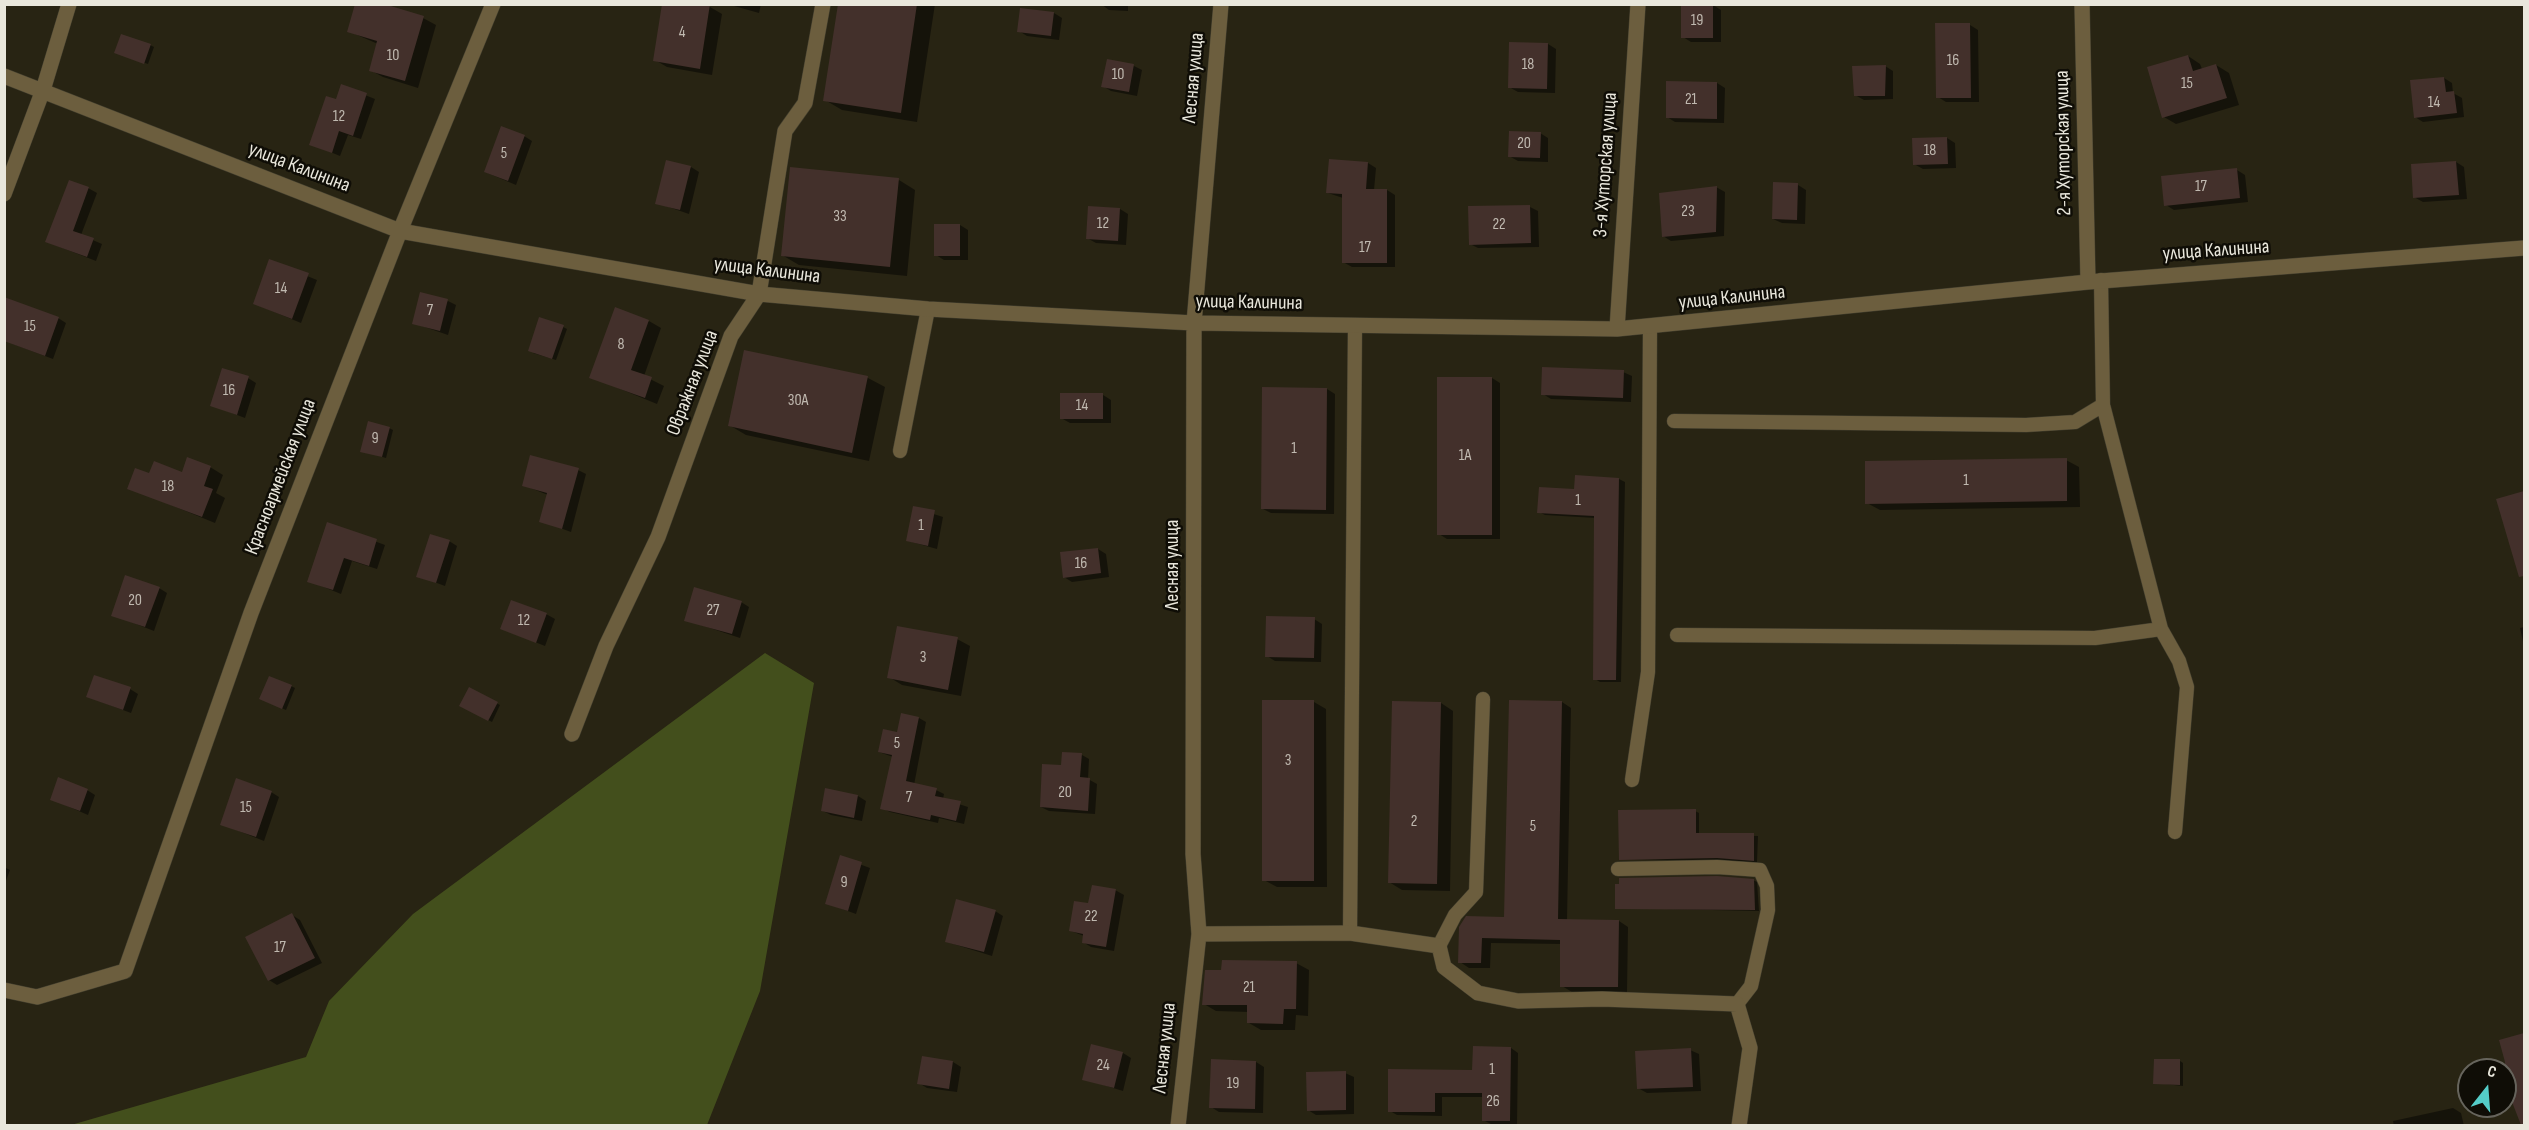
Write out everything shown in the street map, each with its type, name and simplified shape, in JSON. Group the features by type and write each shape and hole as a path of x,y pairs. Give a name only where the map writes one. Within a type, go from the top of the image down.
{"street":[{"path":"4,194 43,90 61,23 69,4"},
{"name":"Красноармейская улица","path":"4,990 37,997 125,971 251,613 400,231 493,4"},
{"name":"Овражная улица","path":"572,734 606,646 658,537 732,336 759,294 785,131 805,103 823,4"},
{"name":"Лесная улица","path":"1178,1125 1199,934 1193,854 1194,323 1221,4"},
{"name":"3-я Хуторская улица","path":"1617,329 1638,4"},
{"name":"2-я Хуторская улица","path":"2082,4 2095,281"},
{"name":"улица Калинина","path":"4,76 400,231 759,294 928,309 1194,323 1617,329 2095,281 2524,248"},
{"path":"1199,934 1350,933 1439,946 1444,967 1478,993 1518,1001 1602,999 1737,1004 1750,1048 1739,1125"}],"lane":[{"path":"2095,281 2103,405 2161,629 2179,661 2187,687 2175,832"},
{"path":"900,450 928,309"},
{"path":"1350,933 1355,326"},
{"path":"1632,780 1648,672 1650,327"},
{"path":"1674,422 2026,425 2075,422 2103,405"},
{"path":"1677,635 2095,638 2161,629"},
{"path":"1439,946 1455,915 1476,892 1483,699"},
{"path":"1618,869 1717,867 1760,870 1767,886 1768,910 1750,986 1737,1004"}],"green space":[{"path":"765,653 814,683 760,991 707,1125 71,1125 306,1057 329,1001 413,914"}],"building":[{"path":"355,4 384,4 424,16 405,81 369,71 377,41 347,32"},
{"path":"662,4 710,4 700,69 653,61"},
{"path":"838,4 917,4 901,113 823,101"},
{"path":"1681,4 1713,4 1713,38 1681,38"},
{"path":"1020,8 1054,12 1051,36 1017,32"},
{"path":"1935,23 1970,23 1971,98 1936,98"},
{"path":"121,34 151,44 144,64 114,53"},
{"path":"1509,42 1548,43 1547,89 1508,88"},
{"path":"2188,55 2193,71 2216,64 2227,98 2162,118 2147,67"},
{"path":"1107,59 1134,64 1129,92 1101,87"},
{"path":"1886,65 1885,96 1854,96 1852,66"},
{"path":"2444,77 2446,92 2454,91 2457,113 2414,118 2410,80"},
{"path":"1666,81 1717,82 1717,119 1666,118"},
{"path":"341,84 367,93 353,136 339,131 332,153 309,145 326,96 336,99"},
{"path":"501,126 525,135 508,181 484,172"},
{"path":"1509,131 1541,132 1540,158 1508,157"},
{"path":"1947,137 1948,164 1913,165 1912,138"},
{"path":"1329,159 1368,162 1366,189 1387,189 1387,263 1342,263 1342,194 1326,193"},
{"path":"666,160 691,166 680,210 655,204"},
{"path":"2456,161 2459,195 2413,198 2411,164"},
{"path":"790,167 899,178 890,267 781,256"},
{"path":"2237,168 2240,198 2164,206 2161,176"},
{"path":"69,180 89,187 73,231 94,238 87,257 45,242"},
{"path":"1773,182 1798,183 1797,220 1772,219"},
{"path":"1717,186 1716,232 1662,237 1659,193"},
{"path":"1530,205 1531,243 1469,245 1468,206"},
{"path":"1088,206 1120,208 1118,241 1086,239"},
{"path":"934,224 960,224 960,256 934,256"},
{"path":"269,259 309,273 292,319 253,304"},
{"path":"420,292 448,299 440,331 412,324"},
{"path":"4,297 59,317 45,356 4,341"},
{"path":"615,307 649,320 631,370 652,377 645,398 589,378"},
{"path":"539,317 564,325 552,359 528,351"},
{"path":"744,350 868,376 852,453 728,426"},
{"path":"1542,367 1624,370 1623,398 1541,395"},
{"path":"222,368 249,376 237,415 210,406"},
{"path":"1437,377 1492,377 1492,535 1437,535"},
{"path":"1262,387 1327,388 1326,510 1261,509"},
{"path":"1060,393 1103,393 1103,419 1060,419"},
{"path":"368,421 390,427 382,457 360,452"},
{"path":"530,455 579,468 562,529 539,522 547,493 522,486"},
{"path":"187,457 211,466 204,486 213,489 202,517 127,489 135,468 149,473 154,461 182,472"},
{"path":"2067,458 2067,501 1865,504 1865,461"},
{"path":"1575,475 1619,478 1616,680 1593,680 1594,516 1537,513 1539,487 1574,489"},
{"path":"2524,491 2524,576 2519,577 2496,499"},
{"path":"913,506 935,510 928,546 906,541"},
{"path":"327,522 377,539 369,566 344,558 333,590 307,582"},
{"path":"430,534 450,540 436,583 416,577"},
{"path":"1098,548 1101,573 1063,578 1060,552"},
{"path":"125,575 160,587 145,627 111,616"},
{"path":"694,587 742,601 732,634 684,621"},
{"path":"511,600 547,613 536,643 500,629"},
{"path":"1266,616 1315,617 1314,658 1265,657"},
{"path":"897,626 958,637 948,690 887,678"},
{"path":"94,675 131,687 123,710 86,697"},
{"path":"269,676 292,685 282,709 259,699"},
{"path":"469,687 498,702 488,721 459,706"},
{"path":"1262,700 1314,700 1314,881 1262,881"},
{"path":"1509,700 1562,701 1558,919 1619,920 1618,987 1560,987 1560,940 1482,938 1481,963 1458,963 1459,927 1466,916 1504,917"},
{"path":"1392,701 1441,702 1437,884 1388,883"},
{"path":"901,713 919,717 906,781 937,788 935,796 961,801 956,821 931,815 930,820 880,809 892,755 878,752 883,729 897,732"},
{"path":"1062,752 1082,753 1080,777 1090,778 1088,811 1040,807 1042,764 1061,765"},
{"path":"58,777 88,789 80,811 50,800"},
{"path":"236,778 272,791 256,837 220,825"},
{"path":"825,788 858,795 854,818 821,811"},
{"path":"1696,809 1696,833 1754,833 1754,861 1717,858 1619,860 1618,810"},
{"path":"840,855 862,862 848,911 825,904"},
{"path":"1717,876 1754,879 1755,910 1615,909 1615,884 1619,884 1619,878"},
{"path":"1092,885 1116,889 1106,947 1082,943 1083,934 1069,931 1074,901 1088,903"},
{"path":"956,899 996,910 984,952 945,942"},
{"path":"292,913 315,958 268,981 245,937"},
{"path":"1222,960 1297,961 1296,1009 1284,1009 1283,1024 1247,1023 1247,1005 1202,1005 1205,970 1221,970"},
{"path":"2524,1033 2524,1125 2521,1125 2517,1115 2517,1058 2504,1058 2499,1040"},
{"path":"1091,1044 1123,1052 1114,1088 1082,1080"},
{"path":"1473,1046 1511,1047 1510,1121 1482,1121 1482,1093 1435,1093 1435,1112 1388,1112 1388,1069 1472,1070"},
{"path":"1691,1048 1693,1087 1637,1089 1635,1051"},
{"path":"922,1056 953,1061 949,1089 917,1084"},
{"path":"1211,1059 1256,1061 1255,1109 1209,1108"},
{"path":"2154,1059 2180,1059 2180,1085 2153,1084"},
{"path":"1346,1071 1346,1110 1307,1111 1306,1072"}]}
